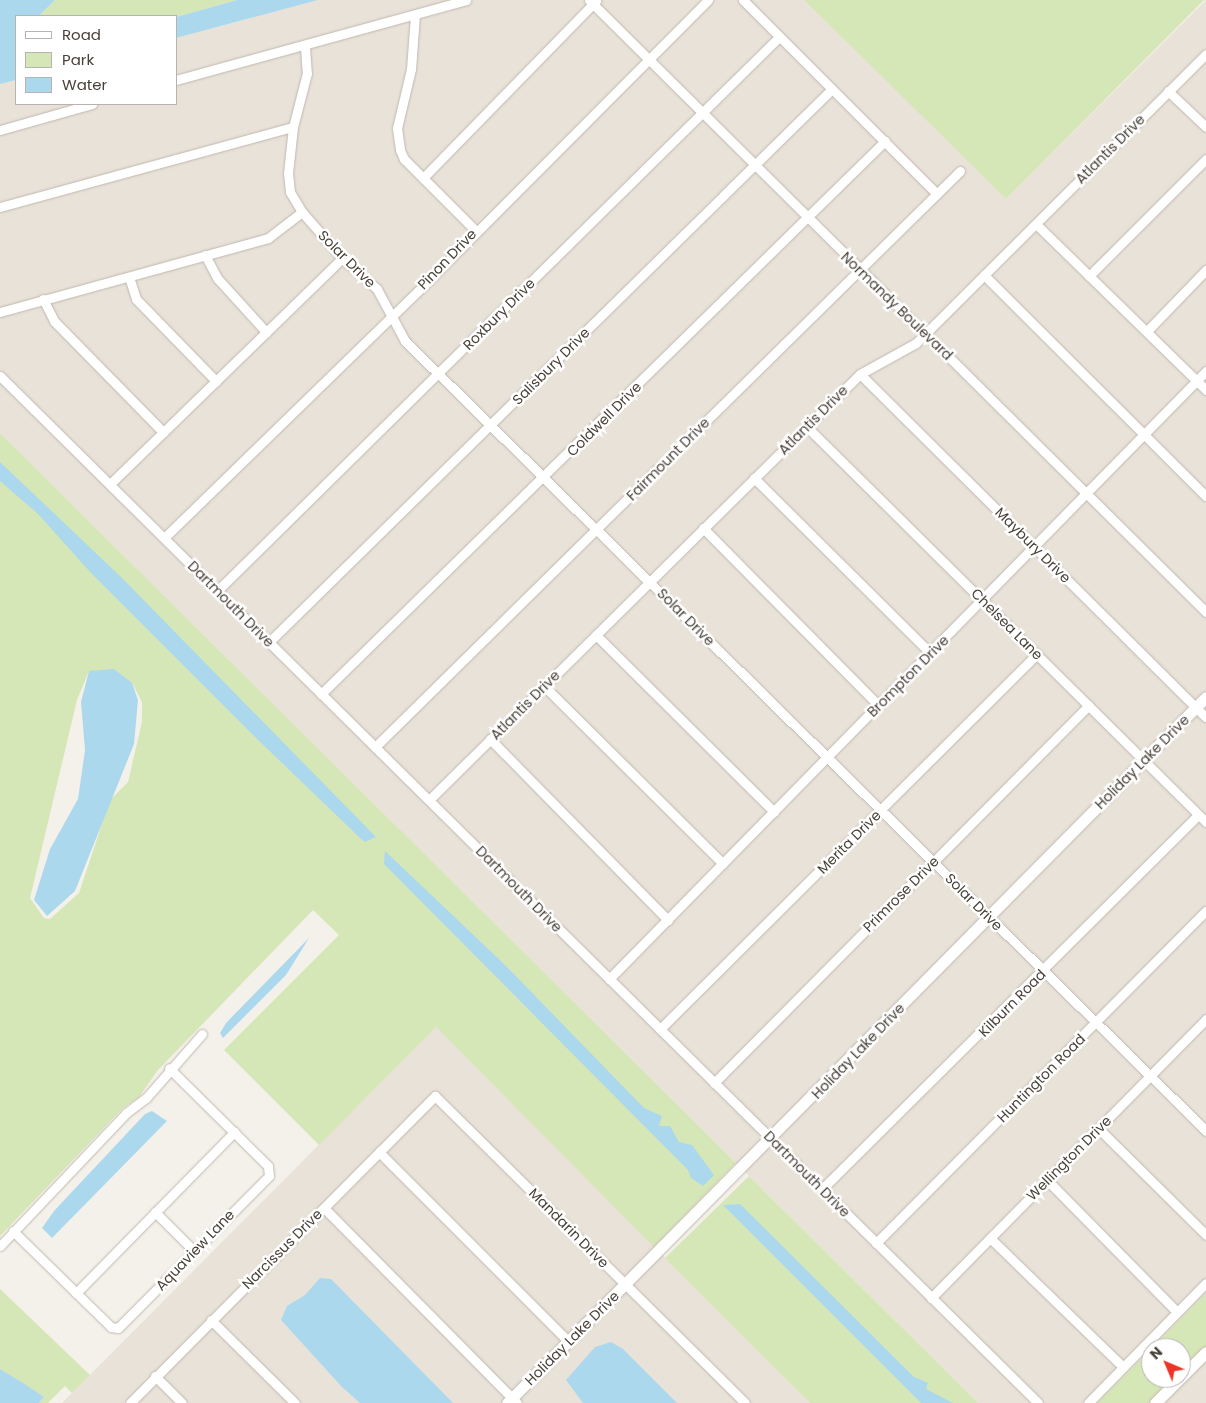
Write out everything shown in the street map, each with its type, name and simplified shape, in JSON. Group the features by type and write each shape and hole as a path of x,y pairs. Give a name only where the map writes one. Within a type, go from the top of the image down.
{"street":[{"path":"178,79 305,46 466,0"},
{"name":"Pinon Drive","path":"164,538 390,315 423,286 475,230 708,0"},
{"path":"743,0 937,194"},
{"path":"424,178 593,1"},
{"name":"Normandy Boulevard","path":"593,1 648,60 807,219 926,333 1206,612"},
{"path":"415,15 411,69 397,128 404,159 475,230"},
{"name":"Roxbury Drive","path":"217,591 779,37"},
{"name":"Solar Drive","path":"305,46 307,72 293,127 288,173 290,192 302,212 342,258 377,289 405,341 1206,1131"},
{"name":"Atlantis Drive","path":"429,800 860,374 916,343 1206,54"},
{"name":"Salisbury Drive","path":"269,642 832,89"},
{"path":"1168,92 1206,127"},
{"path":"0,130 88,105"},
{"path":"0,206 293,127"},
{"name":"Coldwell Drive","path":"322,694 885,141"},
{"path":"1089,276 1206,159"},
{"name":"Fairmount Drive","path":"374,747 960,171"},
{"path":"0,312 268,238 302,212"},
{"path":"1036,224 1206,390"},
{"path":"205,255 218,279 266,332"},
{"path":"111,483 342,258"},
{"path":"1147,331 1206,270"},
{"path":"984,275 1206,496"},
{"path":"129,277 136,299 216,381"},
{"path":"43,299 54,321 163,432"},
{"name":"Brompton Drive","path":"609,979 1088,495 1143,434 1206,371"},
{"name":"Maybury Drive","path":"860,374 1206,717"},
{"name":"Dartmouth Drive","path":"0,376 111,483 374,747 1038,1403"},
{"name":"Chelsea Lane","path":"806,426 1206,822"},
{"path":"754,478 931,654"},
{"path":"703,528 879,706"},
{"path":"596,635 774,812"},
{"name":"Merita Drive","path":"660,1029 1037,654"},
{"path":"544,686 723,864"},
{"name":"Holiday Lake Drive","path":"512,1401 1206,697"},
{"name":"Primrose Drive","path":"714,1083 1089,705"},
{"path":"490,739 668,920"},
{"name":"Kilburn Road","path":"822,1190 1044,972 1198,815"},
{"name":"Huntington Road","path":"876,1243 1206,912"},
{"name":"Wellington Drive","path":"931,1298 1098,1128 1205,1023"},
{"path":"0,1246 126,1113 146,1098 169,1068 202,1034"},
{"name":"Aquaview Lane","path":"13,1231 111,1327 118,1328 270,1173 268,1166 169,1068"},
{"name":"Narcissus Drive","path":"130,1403 435,1096"},
{"name":"Mandarin Drive","path":"435,1096 745,1403"},
{"path":"1098,1128 1206,1235"},
{"path":"76,1293 234,1132"},
{"path":"379,1152 569,1342"},
{"path":"1047,1180 1177,1312"},
{"path":"324,1208 512,1401"},
{"path":"155,1212 194,1251"},
{"path":"990,1238 1123,1367"},
{"path":"1088,1403 1206,1282"},
{"path":"211,1320 295,1403"},
{"path":"1191,1368 1206,1352"},
{"path":"155,1376 182,1403"},
{"path":"1156,1403 1171,1388"}],"shaded area":[{"path":"318,0 804,0 1006,199 1206,0 1206,1293 1161,1338 1141,1338 1141,1359 1097,1403 978,1403 0,433 0,84 15,80 15,105 178,105 178,37"},
{"path":"436,1027 810,1403 62,1403"},
{"path":"1206,1358 1206,1403 1161,1403 1176,1388 1191,1388 1191,1373"}],"green space":[{"path":"55,0 237,0 178,16 40,15"},
{"path":"804,0 1204,0 1006,199"},
{"path":"0,433 736,1163 654,1247 436,1027 319,1145 224,1050 339,935 313,910 158,1070 139,1097 123,1108 0,1236","holes":["89,671 132,683 142,702 142,722 128,782 110,800 79,893 50,919 44,918 30,898 77,700"]},
{"path":"749,1176 978,1403 810,1403 665,1258"},
{"path":"0,1289 90,1375 72,1393 65,1386 48,1403 39,1403 44,1397 0,1369"},
{"path":"1206,1293 1206,1347 1191,1363 1191,1338 1162,1338"},
{"path":"1141,1359 1141,1388 1166,1388 1151,1403 1097,1403"}],"water":[{"path":"0,0 55,0 40,15 15,15 15,80 0,84"},
{"path":"237,0 318,0 178,37 178,16"},
{"path":"0,462 121,577 376,837 365,842 253,735 92,574 38,514 0,481"},
{"path":"114,669 132,683 138,700 134,744 75,891 47,916 34,900 50,849 78,799 85,750 81,702 89,671"},
{"path":"385,851 504,964 644,1108 662,1116 659,1126 670,1126 679,1142 692,1145 714,1175 703,1186 691,1178 688,1170 384,864"},
{"path":"309,938 286,975 223,1038 220,1033 226,1023"},
{"path":"152,1111 167,1121 52,1238 42,1228 54,1211 145,1114"},
{"path":"740,1204 914,1377 928,1383 926,1389 953,1403 921,1403 723,1205"},
{"path":"320,1278 331,1279 453,1403 360,1403 342,1387 281,1320 287,1306 305,1295"},
{"path":"611,1342 623,1349 677,1403 583,1403 566,1380 595,1347"},
{"path":"0,1369 44,1397 39,1403 0,1403"}]}
